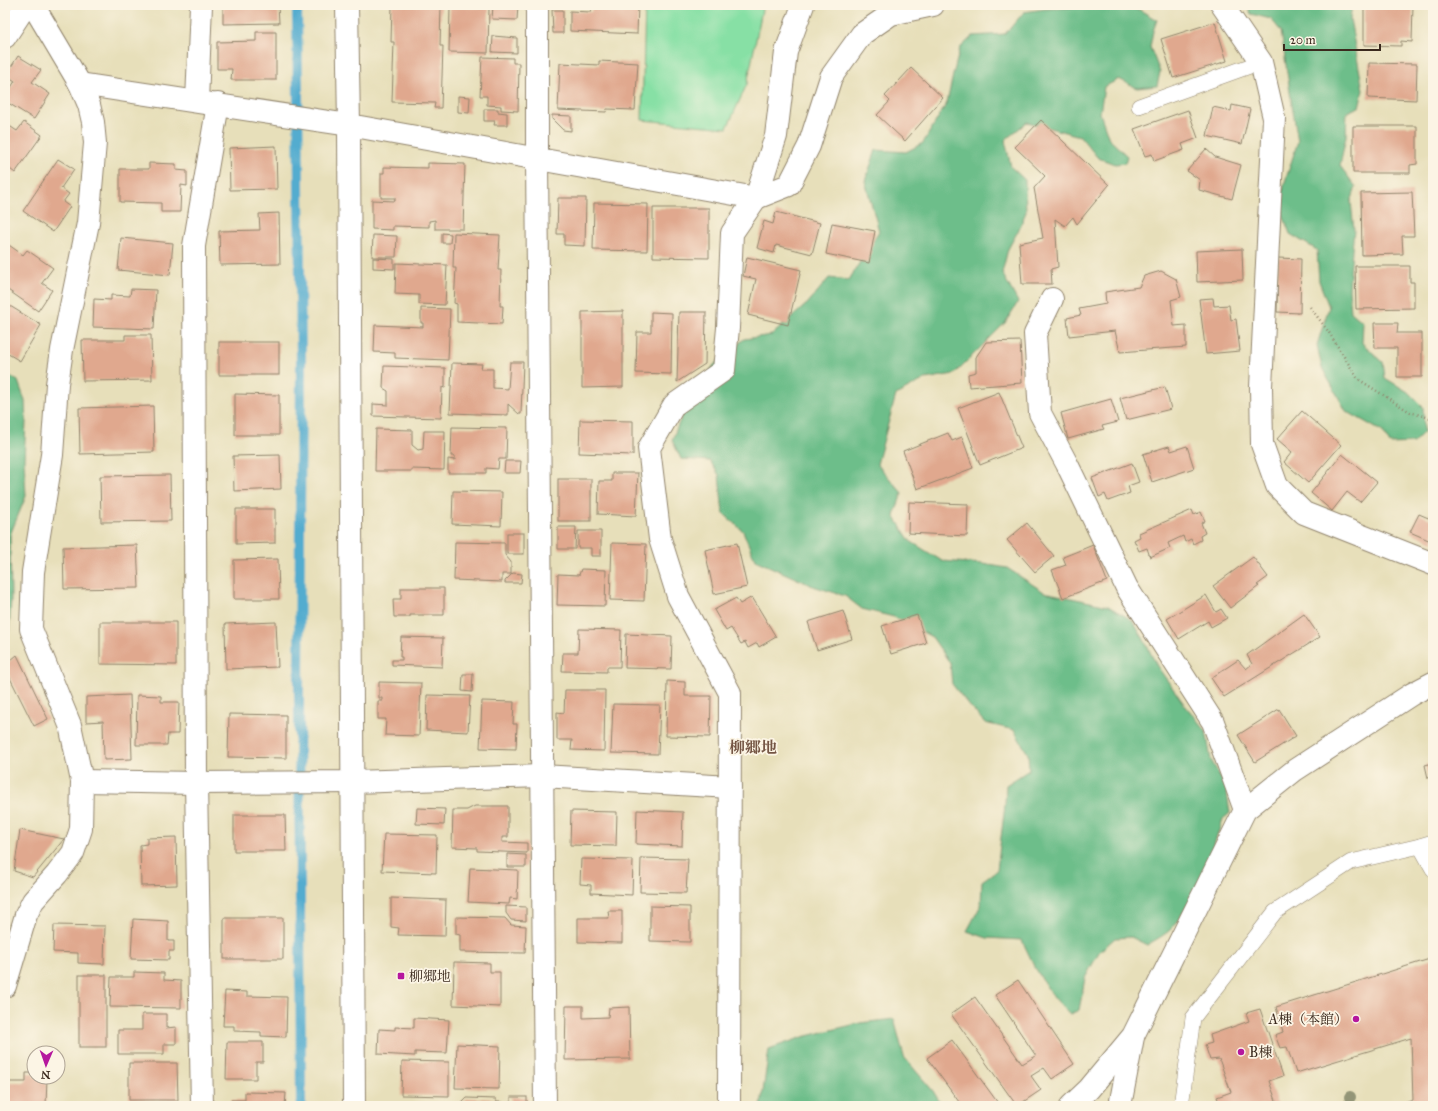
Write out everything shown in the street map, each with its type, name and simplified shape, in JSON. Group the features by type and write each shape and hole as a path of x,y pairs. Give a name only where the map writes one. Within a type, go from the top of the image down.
{"street":[{"path":"5,37 26,5"},
{"path":"5,986 26,915 33,902 73,853 81,829 82,781 70,725 31,629 33,572 52,455 57,384 62,350 88,223 94,136 93,122 89,105 80,84 33,5"},
{"path":"201,5 208,103 194,246 196,783 202,1106"},
{"path":"347,5 349,125 354,1106"},
{"path":"537,5 545,1106"},
{"path":"729,1106 730,693 678,596 660,540 649,448 674,405 724,370 728,328 732,233 756,198 776,136 786,52 803,5"},
{"path":"80,84 349,125 756,198 789,185 809,146 831,77 862,34 891,14 933,5"},
{"path":"1222,5 1261,62 1274,118 1261,387 1262,444 1277,486 1304,513 1433,564"},
{"path":"1052,299 1035,334 1040,413 1067,464 1127,588 1212,722 1246,810"},
{"path":"1071,1106 1089,1089 1133,1036 1246,810 1295,770 1412,694 1433,683"},
{"path":"82,781 196,783 353,782 542,776 730,787"},
{"path":"5,926 26,915"},
{"path":"1120,1106 1133,1036"}],"lane":[{"path":"1139,106 1261,62"},
{"path":"1181,1106 1193,1018 1275,912 1351,862 1426,844 1433,870"}],"path":[{"path":"1310,307 1328,331 1358,379 1410,412 1433,419"}],"green space":[{"path":"645,5 763,5 747,84 727,128 642,120"},
{"path":"1247,5 1352,5 1350,19 1363,90 1359,107 1347,112 1346,136 1340,166 1356,187 1351,202 1354,230 1349,289 1351,312 1363,322 1362,343 1383,362 1385,378 1408,392 1423,407 1424,432 1413,443 1390,444 1383,432 1346,411 1322,368 1317,345 1329,307 1319,281 1317,250 1290,234 1281,209 1284,185 1298,141 1281,31 1271,19 1251,14"},
{"path":"1102,6 1138,9 1157,20 1150,47 1160,72 1157,86 1137,88 1119,79 1104,87 1100,113 1109,139 1127,156 1125,163 1115,164 1098,158 1080,136 1027,122 1005,140 1011,167 1025,180 1026,212 1008,249 1002,273 1018,302 1005,323 954,374 925,379 896,395 877,464 902,493 894,516 910,541 942,561 983,564 1007,568 1044,592 1108,606 1132,620 1157,666 1184,704 1206,731 1211,760 1226,787 1230,813 1223,819 1196,890 1181,916 1170,930 1147,945 1131,937 1115,938 1099,952 1085,978 1079,1010 1070,1014 1054,997 1048,988 1022,940 987,938 967,931 981,905 982,881 997,870 1006,785 1029,770 1028,754 1014,730 985,723 967,703 952,684 950,663 932,637 894,617 862,609 845,596 813,586 755,560 743,531 723,513 719,475 710,461 681,459 672,440 681,418 714,365 744,339 772,335 808,303 829,278 849,280 879,231 865,181 876,150 906,152 923,143 947,103 960,48 973,36 1005,34 1024,12 1044,9"},
{"path":"5,373 18,381 25,401 26,422 24,460 26,496 10,535 11,599 9,631 5,637"},
{"path":"894,1019 904,1057 933,1091 942,1106 761,1106 769,1049 803,1037 860,1023"}],"building":[{"path":"223,5 278,5 279,23 223,24"},
{"path":"392,5 441,5 440,46 443,46 441,108 434,108 435,103 392,102 394,42 391,42"},
{"path":"493,5 518,5 517,20 492,19"},
{"path":"599,5 638,5 637,34 570,31 570,11 591,12 592,7 599,7"},
{"path":"1364,5 1413,5 1412,42 1401,41 1401,46 1364,45"},
{"path":"450,7 489,8 488,53 449,52"},
{"path":"552,10 563,10 563,33 553,33"},
{"path":"1215,22 1227,61 1173,78 1161,39"},
{"path":"256,32 276,32 276,80 231,80 232,69 217,69 217,42 256,41"},
{"path":"493,36 517,38 517,53 492,52"},
{"path":"18,56 41,70 32,82 50,94 34,119 5,101 5,97 15,81 6,75"},
{"path":"482,57 513,58 513,63 519,63 518,111 501,110 501,106 487,105 487,96 480,96"},
{"path":"599,61 638,63 635,110 607,109 606,112 558,110 560,63 599,65"},
{"path":"1369,63 1417,64 1416,100 1368,98"},
{"path":"911,68 943,98 905,141 877,115 890,101 885,96"},
{"path":"458,96 470,97 469,113 458,112"},
{"path":"1232,105 1250,109 1242,144 1207,136 1213,107 1231,111"},
{"path":"484,109 498,109 498,112 507,113 507,125 494,125 495,121 484,121"},
{"path":"1188,110 1198,138 1182,144 1184,150 1154,161 1152,154 1145,156 1134,129"},
{"path":"552,115 571,116 571,131 563,130 552,119"},
{"path":"1041,120 1109,185 1077,224 1073,217 1065,226 1055,219 1058,267 1051,269 1052,284 1022,284 1019,243 1043,238 1034,188 1045,176 1015,147"},
{"path":"24,122 42,135 15,173 5,165 5,123 17,131"},
{"path":"1353,126 1417,126 1417,164 1410,165 1410,173 1353,173"},
{"path":"276,146 277,189 230,190 229,148"},
{"path":"1206,149 1215,157 1241,165 1232,199 1199,190 1200,180 1187,171"},
{"path":"58,159 74,169 61,188 69,194 63,202 70,207 53,232 23,211"},
{"path":"149,163 176,164 176,170 187,171 187,186 181,185 180,212 161,212 161,203 120,202 120,169 149,169"},
{"path":"428,163 465,164 463,229 435,229 435,220 429,221 429,227 393,226 393,230 372,229 372,200 395,201 395,198 381,198 381,173 384,173 384,167 428,168"},
{"path":"1412,192 1414,236 1402,236 1403,254 1362,255 1361,193"},
{"path":"558,198 586,198 585,246 564,245 564,234 557,234"},
{"path":"594,203 648,204 647,251 593,250"},
{"path":"653,208 709,208 709,258 653,257"},
{"path":"776,212 820,223 812,254 776,245 774,253 757,248 764,221 773,224"},
{"path":"279,213 280,264 220,265 219,231 260,230 259,214"},
{"path":"832,223 875,231 869,263 826,254"},
{"path":"442,233 451,234 450,243 442,243"},
{"path":"454,233 500,235 498,270 501,270 500,306 503,306 502,324 457,322 457,304 454,303 456,268 453,268"},
{"path":"373,235 397,236 396,257 372,257"},
{"path":"121,238 173,243 170,275 118,270"},
{"path":"6,243 23,255 27,250 53,268 42,283 52,290 38,311 5,288"},
{"path":"1242,249 1243,280 1197,282 1196,251"},
{"path":"747,257 801,270 788,325 748,315 756,279 743,276"},
{"path":"373,258 394,259 394,269 373,268"},
{"path":"1278,258 1301,259 1300,313 1277,312"},
{"path":"396,263 447,265 445,305 419,304 419,295 395,294"},
{"path":"1355,266 1410,266 1410,282 1414,282 1414,308 1356,309"},
{"path":"1161,271 1176,279 1181,297 1171,300 1174,326 1186,325 1186,347 1120,352 1115,331 1069,336 1067,318 1081,315 1079,309 1106,304 1105,292 1139,287 1144,276"},
{"path":"131,289 156,290 154,329 93,327 94,299 111,300 111,295 130,296"},
{"path":"1213,298 1214,306 1229,305 1231,320 1236,319 1240,351 1206,354 1199,299"},
{"path":"5,303 41,325 20,361 5,352"},
{"path":"421,308 450,309 448,360 395,358 395,353 374,352 375,325 423,327 423,323 421,323"},
{"path":"623,311 623,387 582,388 582,312"},
{"path":"651,312 672,313 671,374 636,373 637,332 651,332"},
{"path":"679,312 706,312 705,364 677,382"},
{"path":"1374,323 1398,323 1397,333 1422,333 1422,377 1397,377 1397,348 1375,348"},
{"path":"125,335 151,335 152,380 83,381 82,340 125,340"},
{"path":"1020,341 1022,383 969,387 968,374 976,372 976,357 986,342"},
{"path":"219,342 279,342 279,375 219,375"},
{"path":"510,362 523,362 521,414 519,414 508,404 508,415 450,413 452,363 482,364 481,369 493,369 493,388 508,389"},
{"path":"384,366 445,368 445,388 442,387 441,418 373,416 373,404 388,405 388,391 383,388"},
{"path":"1165,387 1171,409 1126,420 1120,398"},
{"path":"999,392 1022,448 980,465 958,408"},
{"path":"235,394 279,395 279,435 235,435"},
{"path":"1111,399 1118,422 1102,426 1104,429 1068,439 1061,413"},
{"path":"153,406 154,452 80,454 79,408"},
{"path":"1302,411 1341,445 1308,483 1284,462 1292,452 1277,439"},
{"path":"580,420 633,421 633,455 579,453"},
{"path":"452,427 507,428 506,459 499,459 498,469 486,468 486,473 448,473 448,459 455,460 455,456 451,456"},
{"path":"376,429 412,430 412,445 418,450 423,449 424,431 445,431 444,470 412,469 412,471 375,471"},
{"path":"948,433 952,441 962,437 973,468 917,489 903,451"},
{"path":"1169,446 1171,451 1187,446 1194,468 1152,482 1143,454"},
{"path":"1342,454 1377,482 1360,502 1347,492 1332,511 1311,493"},
{"path":"280,455 281,489 234,491 233,456"},
{"path":"505,461 521,461 520,473 504,473"},
{"path":"1132,463 1139,482 1128,486 1130,493 1108,501 1105,494 1099,497 1092,478"},
{"path":"612,473 638,473 636,516 598,514 599,481 612,481"},
{"path":"170,475 171,521 101,522 100,476"},
{"path":"558,479 591,479 591,521 558,521"},
{"path":"453,491 502,492 501,526 452,524"},
{"path":"909,502 968,504 967,536 908,533"},
{"path":"236,509 275,509 275,543 236,544"},
{"path":"1192,510 1194,515 1201,512 1205,521 1201,523 1205,533 1200,536 1201,540 1193,544 1191,539 1185,542 1183,536 1168,543 1170,548 1150,557 1147,548 1139,551 1134,540 1140,537 1139,533"},
{"path":"1419,514 1433,520 1433,542 1410,532"},
{"path":"1027,523 1054,556 1035,572 1007,540"},
{"path":"558,527 576,527 575,549 558,549"},
{"path":"578,531 601,531 601,556 591,556 591,548 578,548"},
{"path":"507,533 524,533 524,554 507,554"},
{"path":"455,542 505,543 505,555 511,562 511,574 502,574 502,582 454,580"},
{"path":"612,543 646,544 644,601 610,600"},
{"path":"737,543 747,587 714,594 705,550"},
{"path":"137,545 139,588 64,589 63,547"},
{"path":"1093,545 1107,581 1063,598 1052,570 1066,565 1063,557"},
{"path":"1253,557 1268,577 1257,585 1259,586 1230,608 1213,586"},
{"path":"278,559 279,599 234,599 234,560"},
{"path":"581,569 606,570 605,606 557,605 558,574 579,575"},
{"path":"513,573 522,574 521,583 505,583 505,581"},
{"path":"401,588 444,588 444,615 410,615 410,617 394,617 393,599 401,599"},
{"path":"1206,595 1216,612 1221,609 1227,618 1211,627 1208,621 1179,639 1167,619"},
{"path":"752,597 776,637 759,647 757,643 748,648 745,642 741,644 731,628 726,631 714,610 736,598 740,604"},
{"path":"843,611 852,639 817,650 808,622"},
{"path":"1304,614 1320,637 1224,697 1211,678 1238,660 1246,669 1252,664 1247,655"},
{"path":"917,615 926,643 891,654 882,626"},
{"path":"100,622 176,622 176,665 100,664"},
{"path":"276,622 278,667 226,669 225,624"},
{"path":"579,629 621,630 620,667 607,667 607,672 562,671 563,653 578,653"},
{"path":"626,634 672,636 671,669 625,668"},
{"path":"401,637 443,638 442,667 392,665 392,660 402,660 402,657 400,657"},
{"path":"17,655 48,719 34,726 5,668 5,665"},
{"path":"463,674 473,674 472,692 462,691"},
{"path":"667,681 685,682 685,696 711,696 710,737 666,736"},
{"path":"379,682 421,683 419,736 385,735 386,719 378,719 378,701 382,701 382,698 379,698"},
{"path":"565,690 605,690 604,751 571,750 572,740 557,740 557,712 564,713"},
{"path":"130,695 132,759 104,760 103,721 86,722 86,697"},
{"path":"137,695 161,696 161,702 179,702 178,734 168,734 167,745 136,745"},
{"path":"427,695 470,696 468,732 426,730"},
{"path":"482,701 514,702 513,724 517,724 516,749 480,748"},
{"path":"613,704 660,705 658,754 611,753"},
{"path":"1279,709 1296,736 1255,762 1238,735"},
{"path":"229,714 286,715 286,758 228,757"},
{"path":"1433,763 1433,777 1428,778 1425,765"},
{"path":"475,806 508,806 508,837 502,837 502,842 527,843 527,853 477,851 477,848 452,847 453,810 467,810"},
{"path":"417,808 445,809 444,825 416,824"},
{"path":"637,810 683,812 682,846 636,844"},
{"path":"571,811 617,812 616,846 570,845"},
{"path":"234,815 285,815 286,851 234,851"},
{"path":"20,830 64,839 33,877 14,871"},
{"path":"384,834 437,835 436,873 382,871"},
{"path":"176,837 177,885 141,886 140,845 147,844 147,838"},
{"path":"507,854 526,855 526,867 507,867"},
{"path":"641,858 688,859 686,893 640,892"},
{"path":"581,859 633,860 632,895 591,893 591,885 580,884"},
{"path":"470,868 518,870 517,899 510,898 509,904 468,902"},
{"path":"391,898 446,900 445,936 398,935 399,928 391,927"},
{"path":"506,906 526,907 526,921 511,920 506,913"},
{"path":"650,906 690,907 690,942 650,941"},
{"path":"608,911 622,911 622,943 578,942 578,918 609,918"},
{"path":"456,917 505,918 511,925 526,926 525,953 460,952 460,935 456,934"},
{"path":"224,918 283,918 283,959 224,959"},
{"path":"133,919 168,921 168,941 174,941 174,951 169,951 169,960 131,959"},
{"path":"54,925 105,926 104,964 78,963 78,953 53,952"},
{"name":"A棟（本館）","path":"1433,958 1433,1106 1396,1106 1413,1100 1411,1038 1296,1073 1287,1047 1280,1048 1275,1035 1283,1032 1276,1007"},
{"path":"454,962 490,963 490,972 500,972 500,1007 453,1005"},
{"path":"134,972 164,973 164,980 181,981 181,1008 110,1007 111,977 134,977"},
{"path":"79,975 106,975 106,1047 79,1047"},
{"path":"1018,980 1074,1064 1052,1079 1044,1068 1031,1076 1041,1090 1017,1106 951,1014 975,997 1022,1064 1036,1056 995,995"},
{"path":"225,991 247,992 247,996 287,997 286,1037 261,1036 261,1032 234,1031 234,1026 223,1026"},
{"path":"566,1006 583,1006 583,1018 608,1017 609,1008 629,1007 630,1059 565,1060"},
{"name":"B棟","path":"1260,1009 1283,1076 1269,1081 1278,1106 1221,1106 1217,1097 1231,1092 1219,1059 1210,1060 1205,1045 1212,1043 1210,1035 1249,1021 1246,1013"},
{"path":"142,1014 166,1014 166,1028 176,1027 176,1044 164,1044 164,1054 118,1054 118,1030 142,1030"},
{"path":"414,1018 449,1020 447,1053 415,1052 415,1056 378,1054 379,1029 395,1030 395,1027 414,1028"},
{"path":"952,1040 998,1103 993,1106 962,1106 927,1058"},
{"path":"227,1042 263,1042 263,1062 256,1062 256,1079 226,1079"},
{"path":"457,1044 500,1046 499,1089 455,1088"},
{"path":"402,1061 449,1062 449,1096 401,1095"},
{"path":"129,1063 177,1063 178,1100 129,1100"},
{"path":"5,1082 26,1082 26,1085 47,1085 46,1106 5,1106"},
{"path":"245,1092 286,1093 285,1106 231,1106 231,1100 245,1100"},
{"path":"511,1097 527,1097 527,1106 511,1106"},
{"path":"467,1098 496,1099 496,1102 502,1102 502,1106 459,1106"},
{"path":"418,1103 448,1104 448,1106 418,1106"}],"waterway":[{"path":"297,5 301,364 299,693 301,1106"}],"place":[{"name":"柳郷地","path":"401,976"},
{"name":"A棟（本館）","path":"1356,1019"},
{"name":"B棟","path":"1241,1052"}],"district":[{"name":"柳郷地","path":"753,747"}]}
